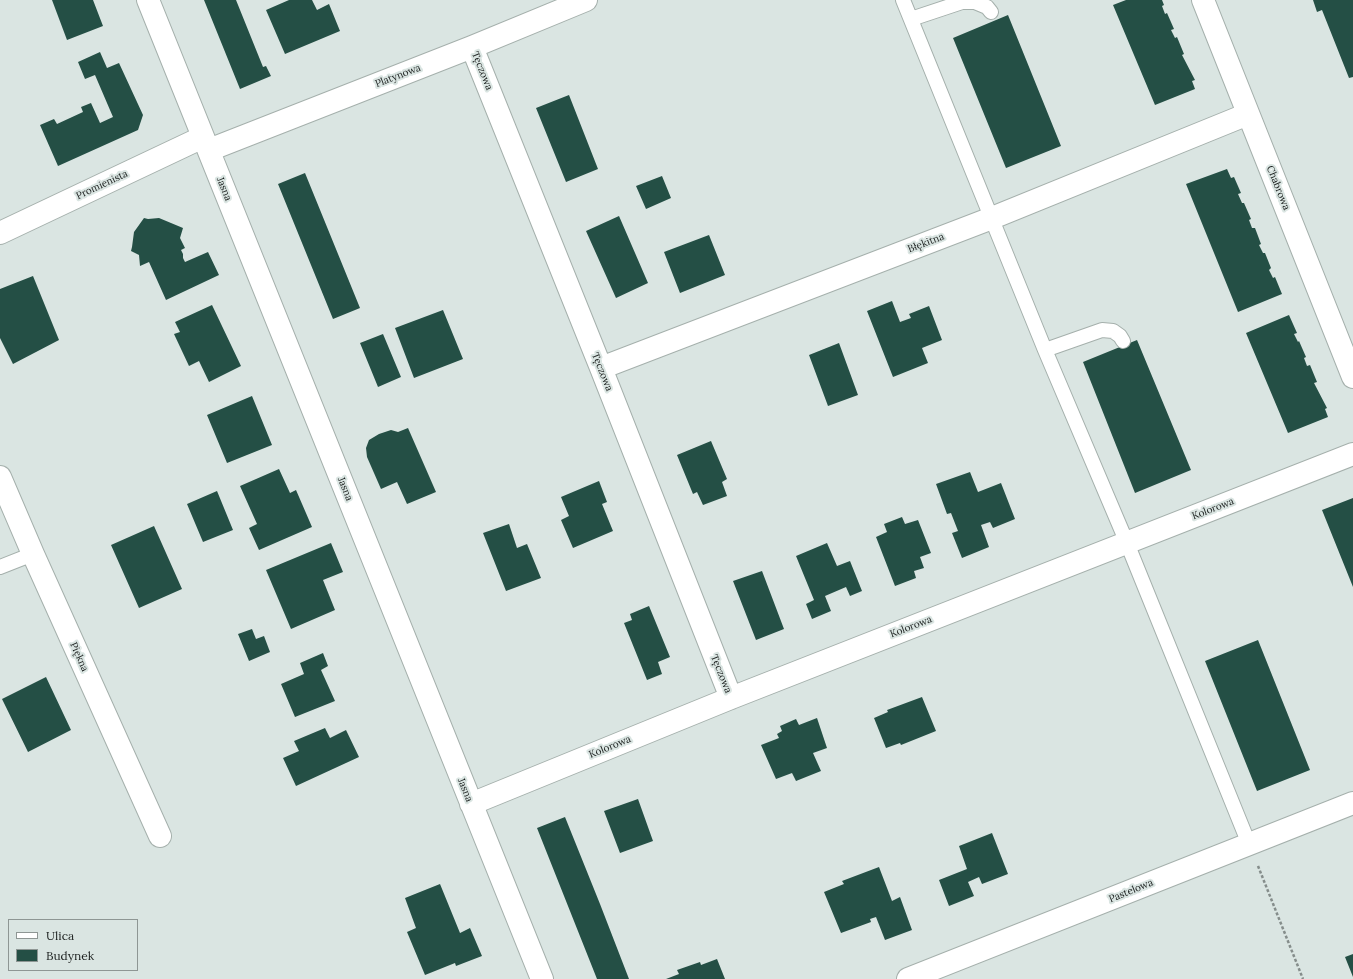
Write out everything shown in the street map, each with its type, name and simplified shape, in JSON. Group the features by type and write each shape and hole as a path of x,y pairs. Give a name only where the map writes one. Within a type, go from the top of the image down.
{"street":[{"name":"Jasna","path":"148,0 542,979"},
{"name":"Platynowa","path":"206,143 472,47 586,0"},
{"name":"Chabrowa","path":"1203,0 1353,377"},
{"name":"Tęczowa","path":"472,47 601,368 730,698"},
{"name":"Błękitna","path":"601,368 992,218 1248,114"},
{"name":"Promienista","path":"0,233 206,143"},
{"name":"Kolorowa","path":"471,804 730,698 1353,454"},
{"name":"Piękna","path":"0,477 33,554 160,836"},
{"name":"Pastelowa","path":"908,979 1353,803"}],"lane":[{"path":"903,0 1045,350 1127,543 1249,844"},
{"path":"911,19 962,2 975,2 987,7 991,12"},
{"path":"1045,350 1102,330 1113,331 1120,336 1122,341"},
{"path":"0,568 33,554"}],"path":[{"path":"1249,844 1303,979"}],"building":[{"path":"52,0 93,0 103,26 67,40"},
{"path":"204,0 236,0 263,67 266,66 271,76 240,89"},
{"path":"289,0 312,0 317,10 329,4 340,31 285,54 266,10"},
{"path":"1126,0 1162,0 1164,5 1162,6 1165,14 1167,13 1174,29 1171,30 1175,38 1177,37 1184,54 1182,55 1195,80 1192,81 1195,89 1155,105 1113,5"},
{"path":"1313,0 1353,0 1353,77 1349,78 1322,10 1317,12"},
{"path":"1008,15 1061,146 1006,168 953,38"},
{"path":"100,52 107,68 119,63 143,115 138,130 58,166 40,125 54,119 57,124 83,112 81,107 91,103 100,123 113,117 95,75 85,79 78,62"},
{"path":"569,95 598,169 566,182 536,108"},
{"path":"1227,169 1231,178 1234,177 1241,193 1238,194 1242,203 1244,203 1251,219 1249,220 1252,228 1255,228 1261,244 1259,245 1263,253 1265,253 1271,268 1269,270 1273,278 1275,277 1282,294 1238,312 1186,184"},
{"path":"305,173 360,308 333,319 278,184"},
{"path":"662,176 671,198 646,209 636,186"},
{"path":"619,216 648,283 616,298 586,231"},
{"path":"144,218 159,218 183,228 180,238 185,248 181,250 185,262 208,252 219,275 166,300 149,262 140,266 139,255 131,251 134,232"},
{"path":"709,235 725,275 680,293 664,252"},
{"path":"33,276 59,340 13,364 0,338 0,289"},
{"path":"892,301 900,322 911,318 909,314 929,306 942,340 922,348 928,363 893,377 867,311"},
{"path":"212,305 241,366 209,382 199,361 189,366 174,334 180,332 175,322"},
{"path":"443,310 463,359 414,378 395,328"},
{"path":"1289,315 1297,333 1294,334 1306,357 1304,358 1307,366 1310,365 1317,382 1314,383 1327,408 1325,409 1328,417 1288,433 1246,333"},
{"path":"383,334 401,377 378,387 360,343"},
{"path":"1137,340 1191,470 1135,493 1083,362"},
{"path":"839,343 858,395 828,406 809,355"},
{"path":"252,396 272,445 227,463 207,415"},
{"path":"408,428 436,492 407,504 397,482 381,489 367,457 366,448 369,440 379,434 391,430 398,432"},
{"path":"711,441 727,479 722,482 727,496 703,505 697,492 693,494 677,455"},
{"path":"279,469 290,493 296,490 312,527 259,550 249,528 257,524 240,486"},
{"path":"970,472 978,492 1001,483 1015,519 993,528 990,522 981,525 989,547 962,558 952,533 958,531 951,513 947,514 936,484"},
{"path":"599,481 607,502 602,504 613,531 573,548 561,520 569,516 561,497"},
{"path":"217,491 233,530 203,542 187,504"},
{"path":"1353,498 1353,587 1322,510"},
{"path":"902,517 905,524 918,520 931,553 920,557 924,568 914,571 916,578 895,586 876,537 887,532 884,524"},
{"path":"509,524 517,548 527,544 541,578 506,591 483,533"},
{"path":"154,526 182,589 139,608 111,545"},
{"path":"331,543 343,572 323,580 335,610 291,629 266,570"},
{"path":"827,543 837,566 850,561 862,591 850,596 846,587 825,596 831,611 812,619 806,604 814,600 796,556"},
{"path":"762,571 784,629 756,640 733,581"},
{"path":"649,606 670,657 658,662 662,674 647,680 624,623 632,620 630,614"},
{"path":"252,629 256,639 264,636 270,652 249,661 238,634"},
{"path":"1258,640 1310,770 1257,791 1205,661"},
{"path":"323,653 328,666 321,670 335,701 295,717 281,684 304,674 300,663"},
{"path":"46,677 71,730 28,752 2,699"},
{"path":"922,697 936,731 901,745 900,743 886,748 874,718 888,712 887,710"},
{"path":"817,718 827,748 813,753 821,771 796,781 792,773 776,779 761,745 779,738 777,734 782,731 780,726 796,719 799,725"},
{"path":"325,728 330,738 346,730 359,757 296,786 283,758 299,751 294,741"},
{"path":"638,799 653,841 620,853 604,811"},
{"path":"565,817 629,979 597,979 537,828"},
{"path":"992,833 1008,874 982,884 979,877 968,882 974,896 949,906 939,880 967,869 959,846"},
{"path":"879,867 892,901 900,897 912,930 885,940 876,917 870,919 871,922 841,933 824,892 844,884 842,881"},
{"path":"440,884 460,933 470,928 482,956 456,966 455,963 425,975 407,932 416,928 405,898"},
{"path":"1353,954 1353,977 1345,957"},
{"path":"717,959 725,979 666,979 679,974 677,970 700,962 701,965"}]}
